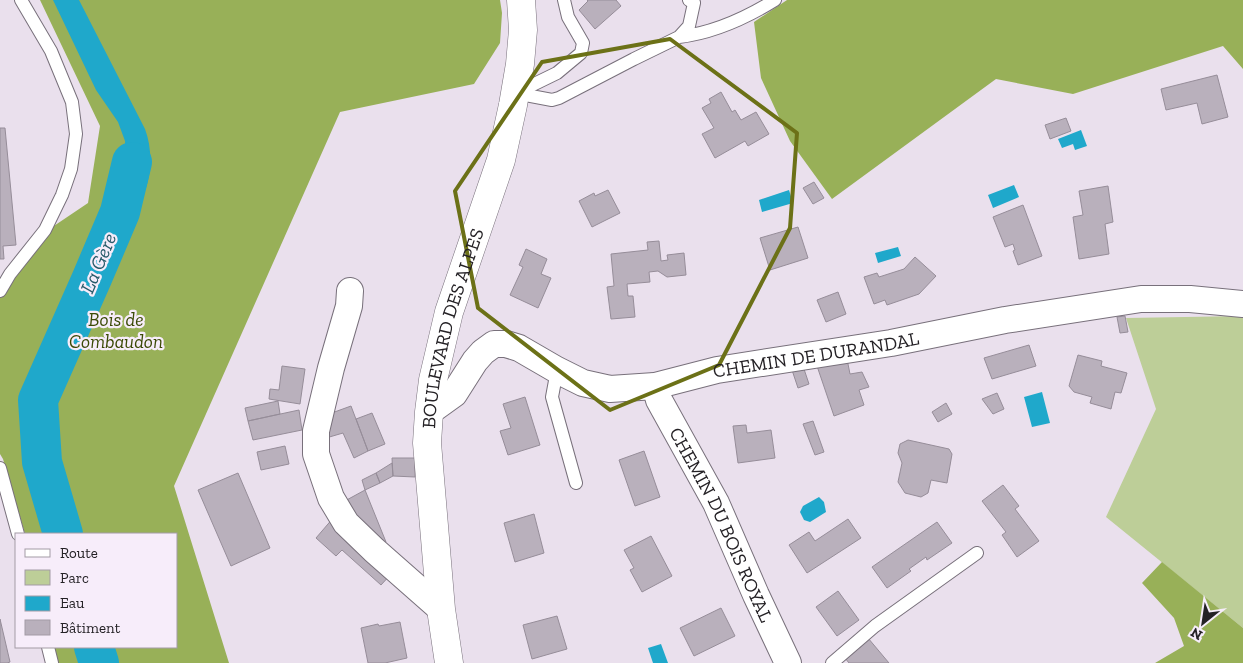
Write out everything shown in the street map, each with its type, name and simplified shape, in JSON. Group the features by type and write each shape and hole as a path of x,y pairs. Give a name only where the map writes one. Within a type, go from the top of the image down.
{"street":[{"name":"BOULEVARD DES ALPES","path":"449,663 441,609 427,443 428,412 433,380 449,312 502,160 520,64 523,30 521,0"},
{"path":"350,291 349,306 331,368 316,431 316,454 331,498 346,523 441,609"},
{"name":"CHEMIN DE DURANDAL","path":"428,412 454,394 475,361 494,344 506,344 519,348 584,383 610,389 655,386 717,370 890,343 1005,320 1096,305 1141,299 1190,299 1243,304"},
{"name":"CHEMIN DU BOIS ROYAL","path":"655,386 659,400 716,503 788,663"}],"lane":[{"path":"0,291 10,274 45,230 62,195 71,169 76,134 72,102 50,51 21,0"},
{"path":"515,93 557,72 581,53 583,43 568,18 564,0"},
{"path":"679,37 689,26 694,3 689,0"},
{"path":"515,93 552,100 559,98 679,37 694,35 730,24 775,0"},
{"path":"557,370 552,397 576,483"},
{"path":"0,468 18,533"},
{"path":"832,663 875,626 977,553"},
{"path":"48,648 52,663"}],"highlighted area":[{"path":"670,39 797,133 790,228 719,365 610,410 478,308 455,191 542,62"}],"green space":[{"name":"Bois de Combaudon","path":"40,0 500,0 502,13 500,43 474,84 340,112 174,486 229,663 53,663 53,648 178,648 178,533 25,533 0,454 0,294 39,236 88,203 100,126"},
{"path":"787,0 1243,0 1243,69 1223,46 1073,94 996,79 832,199 790,141 761,78 754,22"},
{"path":"1243,316 1243,628 1106,517 1156,409 1126,318"},
{"path":"1162,562 1243,628 1243,663 1155,663 1184,646 1174,618 1142,583"}],"water":[{"path":"53,0 79,0 148,137 150,164 148,181 139,204 127,221 103,207 114,200 119,194 126,163 125,141 118,122 96,90"},
{"path":"1081,130 1087,146 1075,150 1073,144 1062,148 1058,139"},
{"path":"1014,185 1019,197 993,208 988,195"},
{"path":"789,190 793,203 762,212 759,200"},
{"path":"898,247 901,256 878,263 875,253"},
{"path":"1042,392 1050,423 1032,427 1024,397"},
{"path":"819,497 824,502 826,512 810,522 804,520 800,512 803,506"},
{"path":"661,644 668,663 653,663 648,648"}],"building":[{"path":"587,0 616,0 621,6 595,29 579,10"},
{"path":"1217,75 1228,117 1202,124 1197,103 1166,110 1161,89"},
{"path":"721,92 732,112 735,110 741,120 756,112 769,134 748,146 745,141 715,158 702,134 714,128 702,108 711,103 709,99"},
{"path":"1066,118 1071,131 1050,139 1045,125"},
{"path":"0,128 5,128 16,245 3,246 4,259 0,259"},
{"path":"814,182 824,198 813,204 803,188"},
{"path":"1108,186 1113,222 1105,224 1109,254 1079,259 1073,217 1083,215 1079,191"},
{"path":"608,190 620,213 592,227 579,201 594,193 595,196"},
{"path":"1023,205 1042,256 1018,265 1013,251 1015,250 1013,244 1005,247 993,217"},
{"path":"798,227 808,258 770,270 760,238"},
{"path":"659,241 661,261 668,260 667,255 684,253 686,275 667,277 658,271 649,272 650,282 627,284 628,296 633,296 635,317 611,319 607,287 614,286 611,254 648,250 647,242"},
{"path":"526,249 547,259 541,274 551,278 538,308 510,295 523,267 519,265"},
{"path":"915,257 936,276 919,294 887,305 885,300 874,304 864,277 877,273 879,277 904,269"},
{"path":"838,292 846,314 826,322 817,300"},
{"path":"1125,316 1128,332 1120,333 1117,317"},
{"path":"1029,345 1036,366 992,379 984,358"},
{"path":"1078,355 1102,361 1101,366 1127,373 1121,393 1115,392 1111,409 1090,403 1092,397 1074,392 1069,386"},
{"path":"847,359 850,374 862,372 869,387 859,390 864,405 834,416 817,366"},
{"path":"282,366 305,369 300,404 269,399 270,389 279,390"},
{"path":"803,366 809,384 798,388 792,370"},
{"path":"997,393 1004,409 993,414 982,399"},
{"path":"525,397 540,445 508,455 500,431 511,428 503,404"},
{"path":"278,401 280,414 248,421 245,408"},
{"path":"946,403 952,414 938,422 932,412"},
{"path":"351,406 368,451 354,458 343,433 326,438 329,414"},
{"path":"299,410 302,430 253,440 248,421"},
{"path":"372,413 385,444 368,451 356,419"},
{"path":"813,421 824,452 815,455 803,424"},
{"path":"746,425 747,433 771,430 775,458 738,463 733,426"},
{"path":"908,440 949,449 952,454 947,483 931,480 928,493 921,497 905,493 898,482 902,463 898,453 900,444"},
{"path":"285,446 289,464 261,470 257,452"},
{"path":"644,451 660,497 635,506 619,460"},
{"path":"392,458 415,458 415,477 393,476"},
{"path":"392,463 393,476 380,483 376,473"},
{"path":"238,473 270,548 231,566 198,490"},
{"path":"376,473 380,483 365,490 362,480"},
{"path":"1003,485 1019,506 1015,509 1039,541 1017,557 1002,535 1006,532 982,501"},
{"path":"365,490 386,542 381,547 343,502"},
{"path":"534,514 544,553 515,562 504,523"},
{"path":"334,517 392,573 381,585 342,550 336,556 316,538"},
{"path":"848,519 861,538 807,573 789,545 809,532 815,541"},
{"path":"937,522 952,543 927,560 926,557 909,569 911,571 887,588 872,567"},
{"path":"651,536 672,576 642,592 630,570 634,568 624,550"},
{"path":"838,591 859,620 837,636 816,607"},
{"path":"721,608 735,636 694,656 680,628"},
{"path":"557,616 567,649 532,659 523,625"},
{"path":"0,619 10,662 7,663 0,663"},
{"path":"400,622 407,658 385,663 368,663 361,628"},
{"path":"868,638 889,663 849,663 845,658"}],"waterway":[{"name":"La Gère","path":"63,533 42,462 38,400 120,212 132,162"},
{"name":"La Gère","path":"94,648 99,663"}]}
